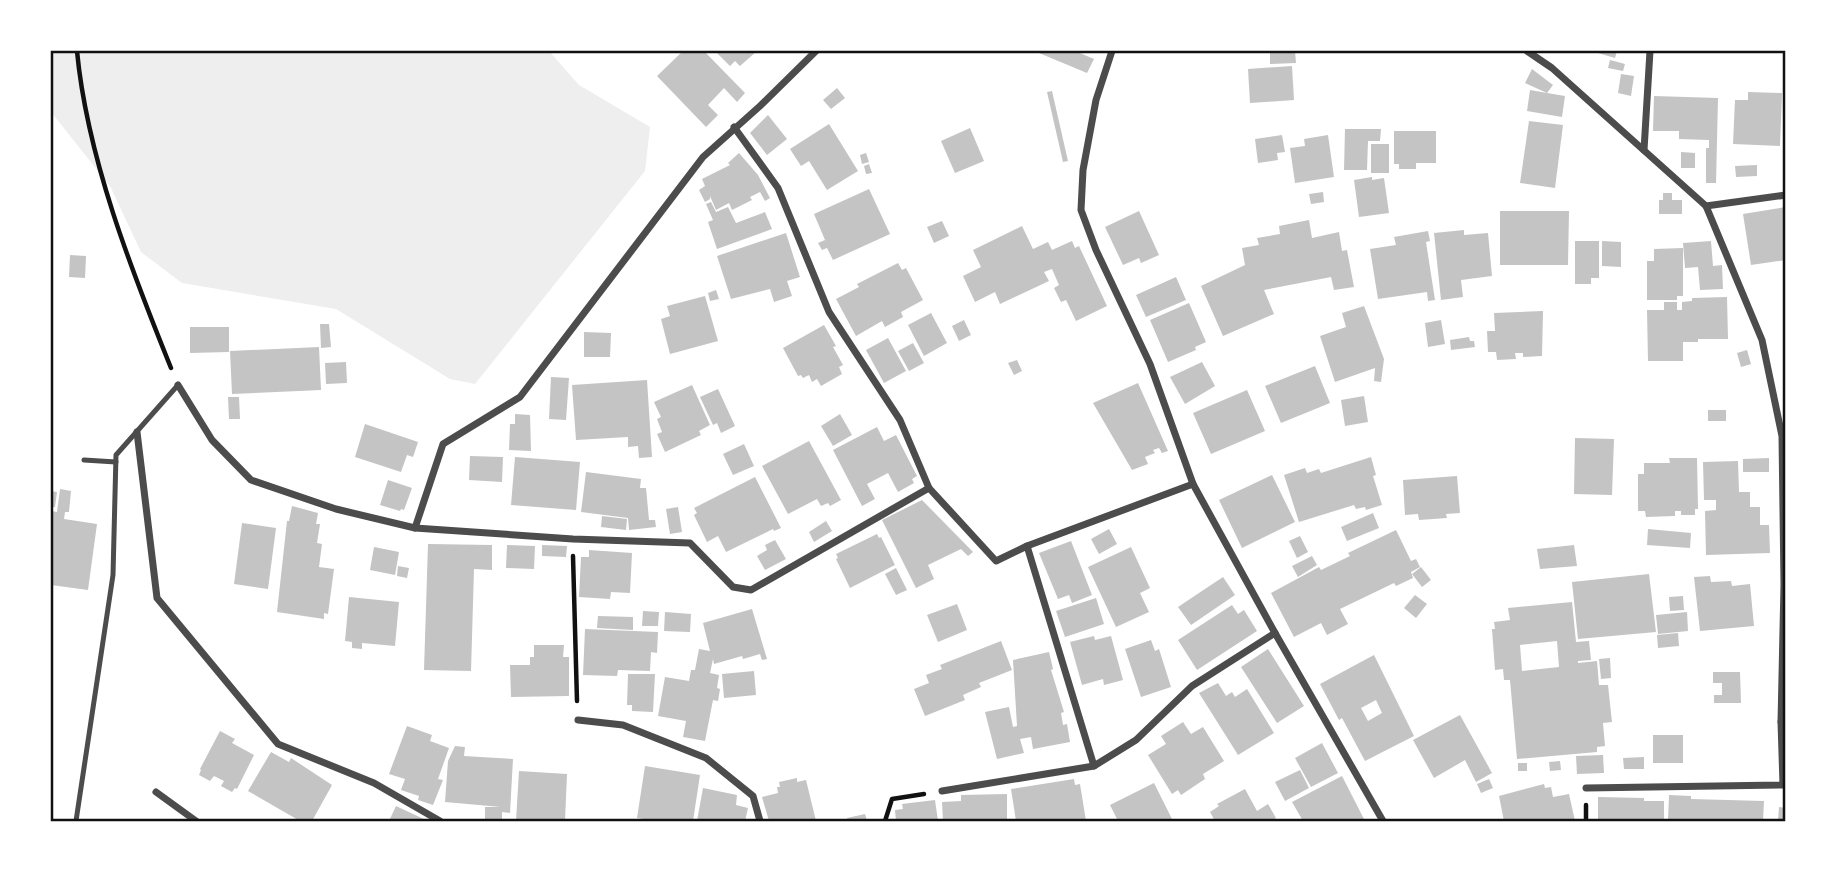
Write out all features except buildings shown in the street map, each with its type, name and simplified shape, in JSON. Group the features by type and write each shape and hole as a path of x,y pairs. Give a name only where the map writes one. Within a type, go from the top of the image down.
{"street":[{"path":"415,528 443,444 520,397 702,157 760,106 816,51"},
{"path":"1112,51 1096,100 1083,170 1081,210 1096,250 1150,364 1193,484 1383,821"},
{"path":"1527,51 1552,68 1706,206 1762,340 1782,420 1783,785 1586,788"},
{"path":"1644,150 1650,51"},
{"path":"734,127 778,188 829,312 900,420 929,488 996,561 1027,546 1193,484"},
{"path":"1706,206 1786,195"},
{"path":"178,385 212,440 251,480 336,509 415,528 573,539 690,543 733,587 751,590 929,488"},
{"path":"137,432 157,598 278,744 374,783 440,821"},
{"path":"1027,546 1094,766"},
{"path":"942,791 1094,766 1136,740 1192,686 1275,633"},
{"path":"578,720 624,725 706,758 753,796 760,821"},
{"path":"156,792 196,821"}],"lane":[{"path":"76,821 113,575 116,455 178,385"},
{"path":"84,460 116,462"}],"path":[{"path":"78,51 80,85 116,223 138,288 178,385"},
{"path":"573,539 578,720"},
{"path":"885,821 892,799 942,791"}],"shaded area":[{"path":"51,51 549,51 579,85 650,127 645,171 475,384 450,379 336,309 182,283 141,252 110,186 51,112"}]}
